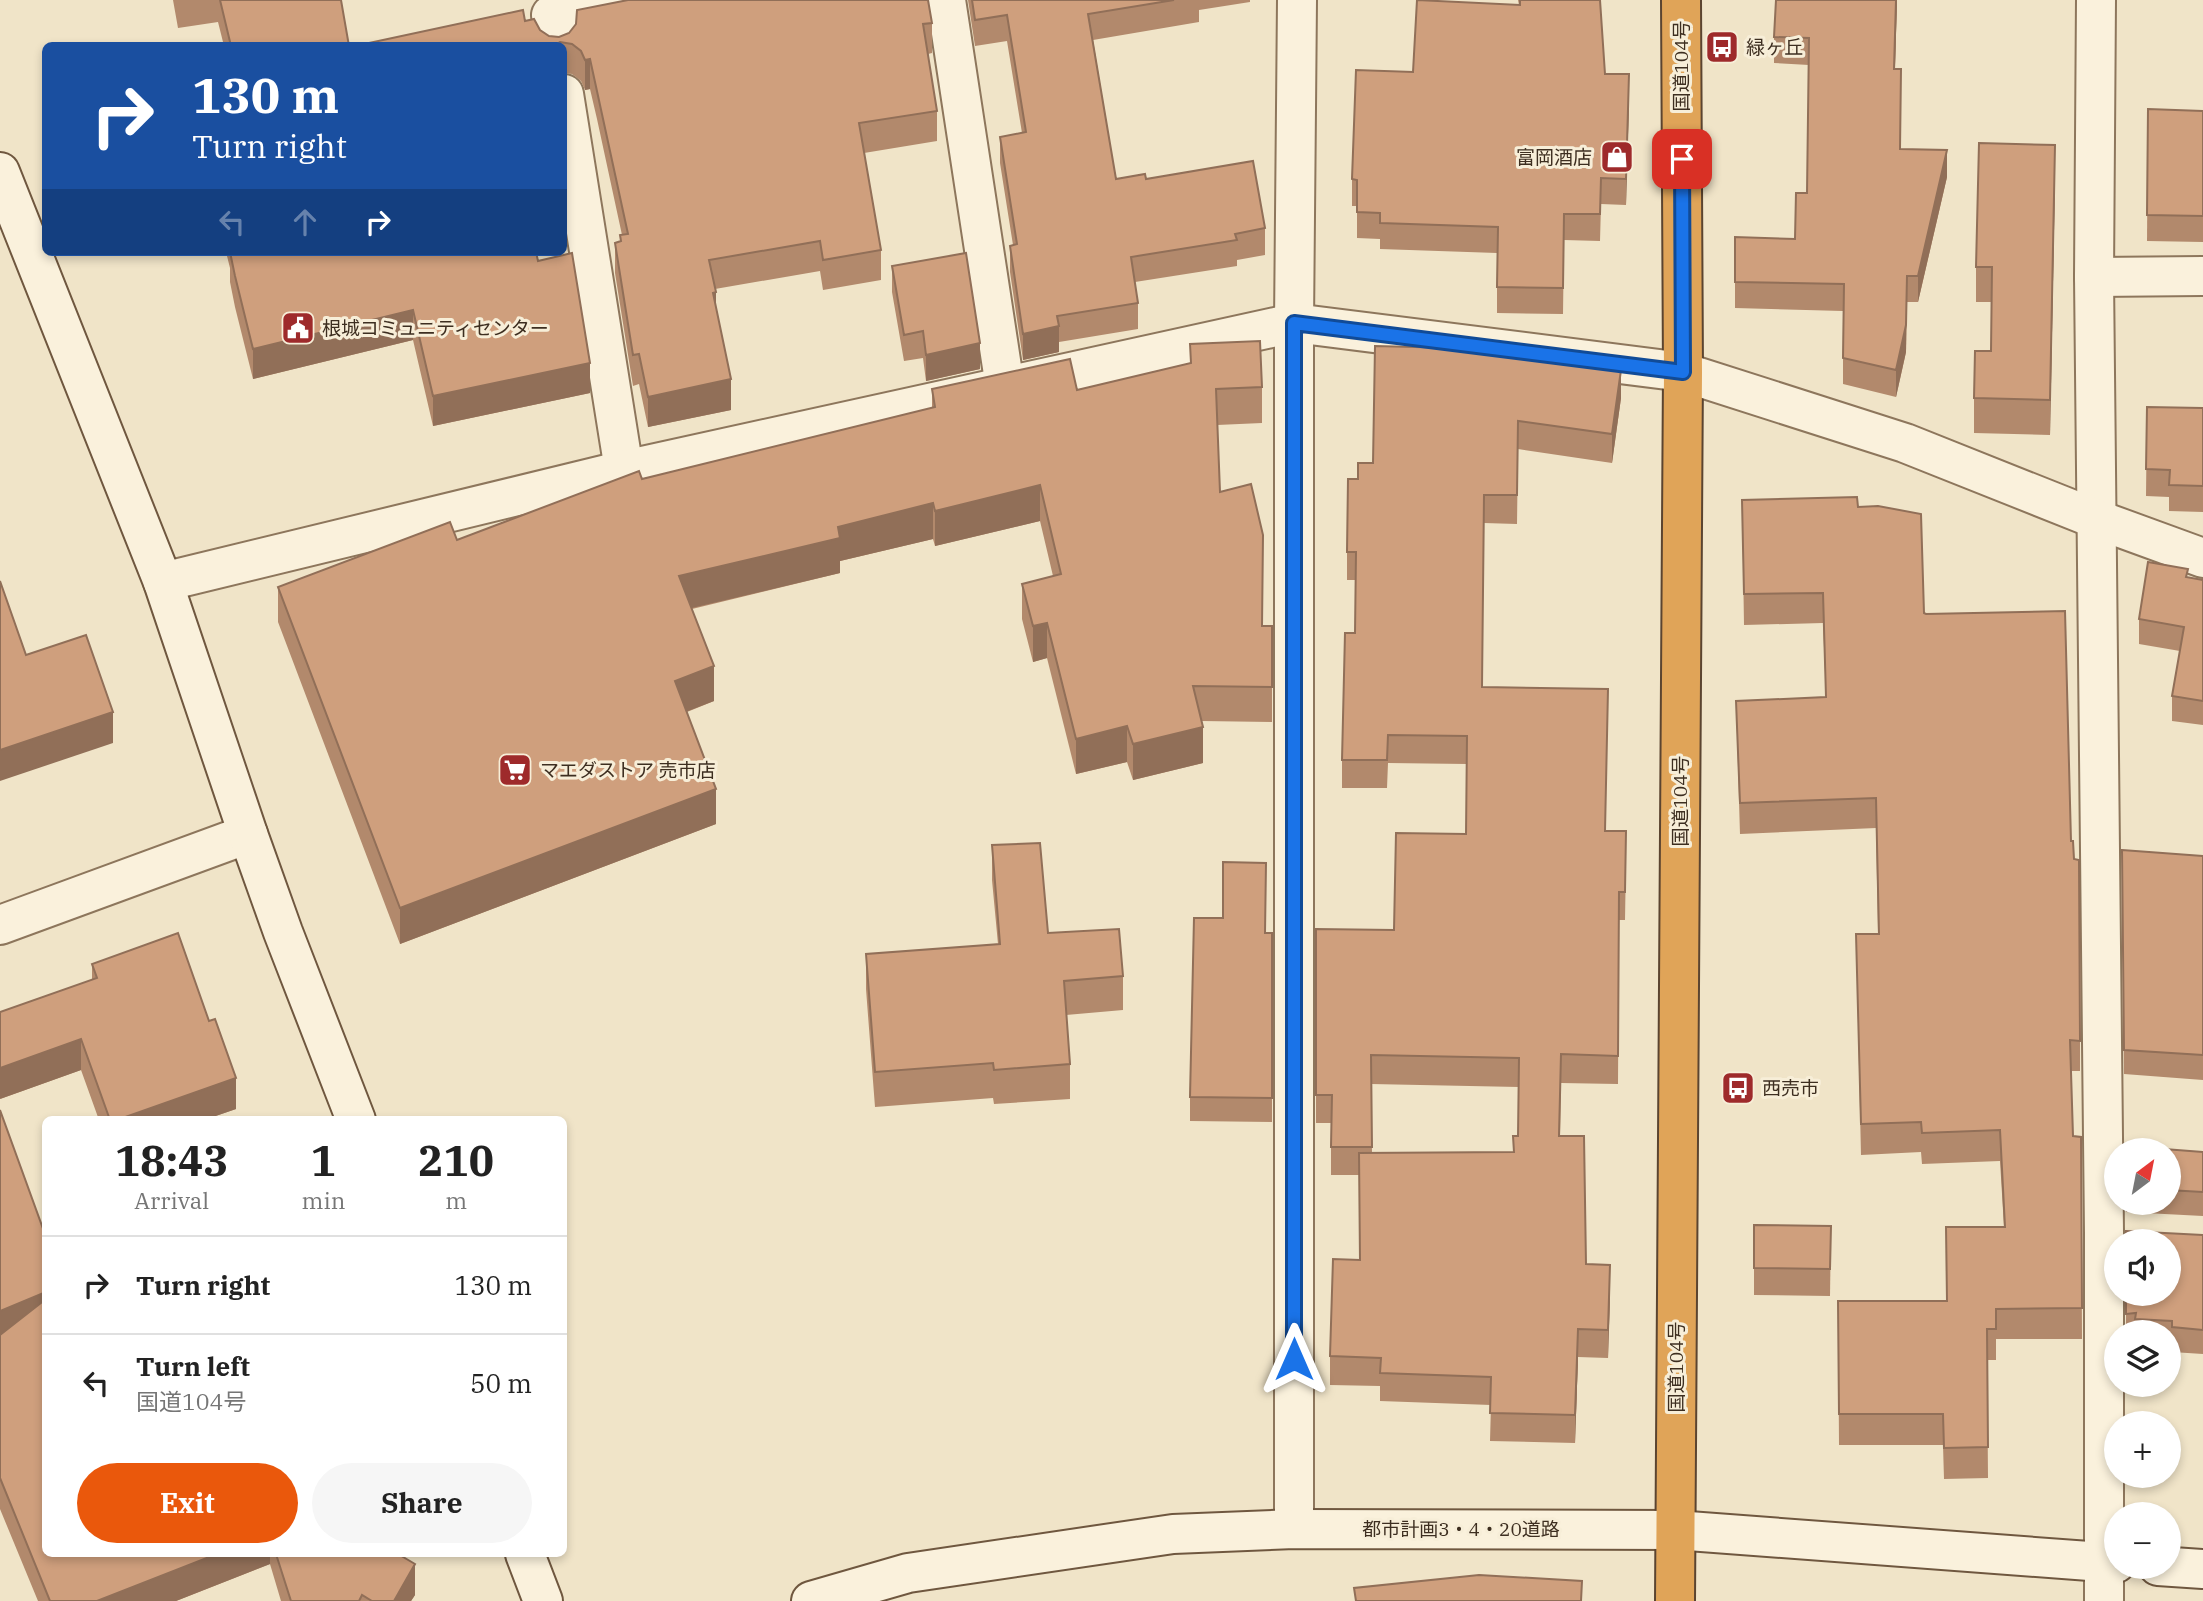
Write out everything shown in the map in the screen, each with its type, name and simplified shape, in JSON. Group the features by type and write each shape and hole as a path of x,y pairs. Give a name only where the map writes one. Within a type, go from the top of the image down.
{"highway":[{"name":"国道104号","path":"1675,1601 1683,372 1681,0"}],"street":[{"path":"555,42 551,15 633,0"},
{"path":"946,0 1005,387"},
{"path":"1294,1529 1294,323 1297,0"},
{"path":"2096,0 2094,277 2104,1233"},
{"path":"567,113 624,470"},
{"path":"0,172 163,582 283,932 354,1116"},
{"path":"2094,277 2203,276"},
{"path":"163,582 624,470 1294,323 1683,372 1905,443 2096,519 2203,558"},
{"path":"0,925 248,834"},
{"path":"2105,1306 2109,1502"},
{"name":"都市計画3・4・20道路","path":"811,1601 908,1573 1159,1536 1294,1529 1675,1530 2104,1563"},
{"path":"526,1557 543,1601"},
{"path":"2181,1568 2203,1569"},
{"path":"2105,1601 2108,1579"}],"building":[{"path":"220,0 341,0 348,42 230,42"},
{"path":"628,0 928,0 932,23 923,24 937,111 859,123 881,250 823,260 820,241 709,260 731,379 648,397 639,354 633,355 615,243 621,241 620,235 628,234 590,59 585,60 581,51 567,42 374,42 523,10 525,21 534,19 540,30 549,36 559,37 569,33 576,24 577,10"},
{"path":"972,0 1174,0 1088,14 1116,179 1145,174 1146,179 1253,161 1265,228 1235,234 1237,240 1131,257 1138,303 1057,316 1059,326 1023,334 1010,246 1017,244 1000,137 1026,132 1007,15 975,20"},
{"path":"1417,0 1520,5 1520,0 1600,0 1605,74 1629,74 1626,179 1601,178 1600,214 1564,214 1563,288 1497,287 1498,227 1380,223 1380,213 1357,212 1357,180 1352,179 1356,70 1413,72"},
{"path":"1776,0 1896,0 1894,69 1901,69 1900,149 1947,150 1918,276 1907,276 1906,325 1896,370 1843,358 1844,284 1735,282 1735,237 1795,239 1796,193 1807,193 1809,38 1774,37"},
{"path":"2148,109 2203,111 2203,216 2147,215"},
{"path":"1979,143 2055,145 2050,400 1974,398 1975,351 1991,351 1992,267 1976,267"},
{"path":"572,253 590,363 433,396 413,310 253,349 231,256 537,256 538,261"},
{"path":"966,253 980,343 926,355 923,331 904,335 892,266"},
{"path":"1260,341 1262,387 1216,389 1220,492 1251,484 1263,535 1262,626 1272,626 1272,687 1193,686 1203,727 1133,744 1127,726 1076,739 1047,623 1033,626 1022,584 1061,574 1040,485 935,511 933,503 838,527 840,538 679,576 714,666 675,681 716,789 400,908 278,587 450,522 457,540 639,471 642,479 935,407 932,389 1070,359 1077,390 1191,363 1190,344"},
{"path":"1375,346 1454,346 1621,370 1612,434 1518,421 1517,495 1484,495 1482,687 1608,689 1605,831 1626,831 1625,892 1619,892 1618,1056 1561,1054 1559,1136 1584,1136 1586,1264 1610,1265 1608,1330 1578,1329 1575,1415 1490,1413 1491,1377 1380,1373 1381,1358 1330,1356 1333,1259 1360,1260 1359,1153 1514,1152 1513,1136 1518,1136 1519,1058 1371,1055 1372,1147 1331,1147 1332,1095 1316,1095 1316,929 1394,930 1396,833 1466,834 1467,736 1388,735 1387,760 1342,760 1345,633 1355,633 1356,552 1347,552 1348,479 1358,479 1358,463 1373,463"},
{"path":"2147,407 2203,408 2203,486 2169,485 2170,470 2146,469"},
{"path":"1857,497 1858,507 1878,506 1921,514 1924,613 2065,611 2071,841 2074,859 2079,860 2080,1041 2070,1040 2073,1136 2081,1137 2082,1308 1996,1309 1996,1329 1987,1329 1988,1447 1944,1448 1943,1414 1839,1414 1838,1301 1947,1301 1946,1227 2005,1227 2000,1130 1922,1133 1921,1122 1861,1124 1856,934 1879,934 1876,798 1740,803 1736,701 1826,697 1823,593 1744,594 1742,500"},
{"path":"2148,562 2188,569 2186,577 2203,580 2203,701 2172,696 2184,627 2139,619"},
{"path":"0,581 26,655 86,635 113,712 0,750"},
{"path":"1040,843 1048,933 1119,929 1123,976 1064,981 1070,1064 994,1070 993,1063 875,1072 866,954 1000,944 992,845"},
{"path":"2122,850 2203,856 2203,1055 2124,1050"},
{"path":"1223,862 1266,863 1265,933 1272,933 1272,1098 1190,1097 1194,918 1223,918"},
{"path":"178,933 209,1021 215,1019 236,1078 128,1116 109,1116 81,1039 0,1068 0,1012 97,978 92,964"},
{"path":"0,1110 42,1226 42,1294 0,1311"},
{"path":"2181,1150 2203,1152 2203,1192 2181,1191"},
{"path":"1754,1225 1831,1226 1830,1269 1754,1268"},
{"path":"2181,1234 2203,1235 2203,1330 2181,1328 2181,1320 2135,1319 2136,1313 2126,1314 2126,1306 2181,1306"},
{"path":"42,1302 42,1557 209,1557 97,1601 50,1601 0,1478 0,1335"},
{"path":"277,1557 403,1557 415,1564 394,1601 372,1601 362,1595 359,1601 291,1601"},
{"path":"1479,1575 1582,1581 1581,1601 1356,1601 1354,1588"}],"place":[{"name":"緑ヶ丘","path":"1722,47"},
{"name":"富岡酒店","path":"1617,157"},
{"name":"根城コミュニティセンター","path":"298,328"},
{"name":"マエダストア 売市店","path":"515,770"},
{"name":"西売市","path":"1738,1088"}],"route":[{"path":"1294,1359 1294,323 1683,372 1682,159"}]}
